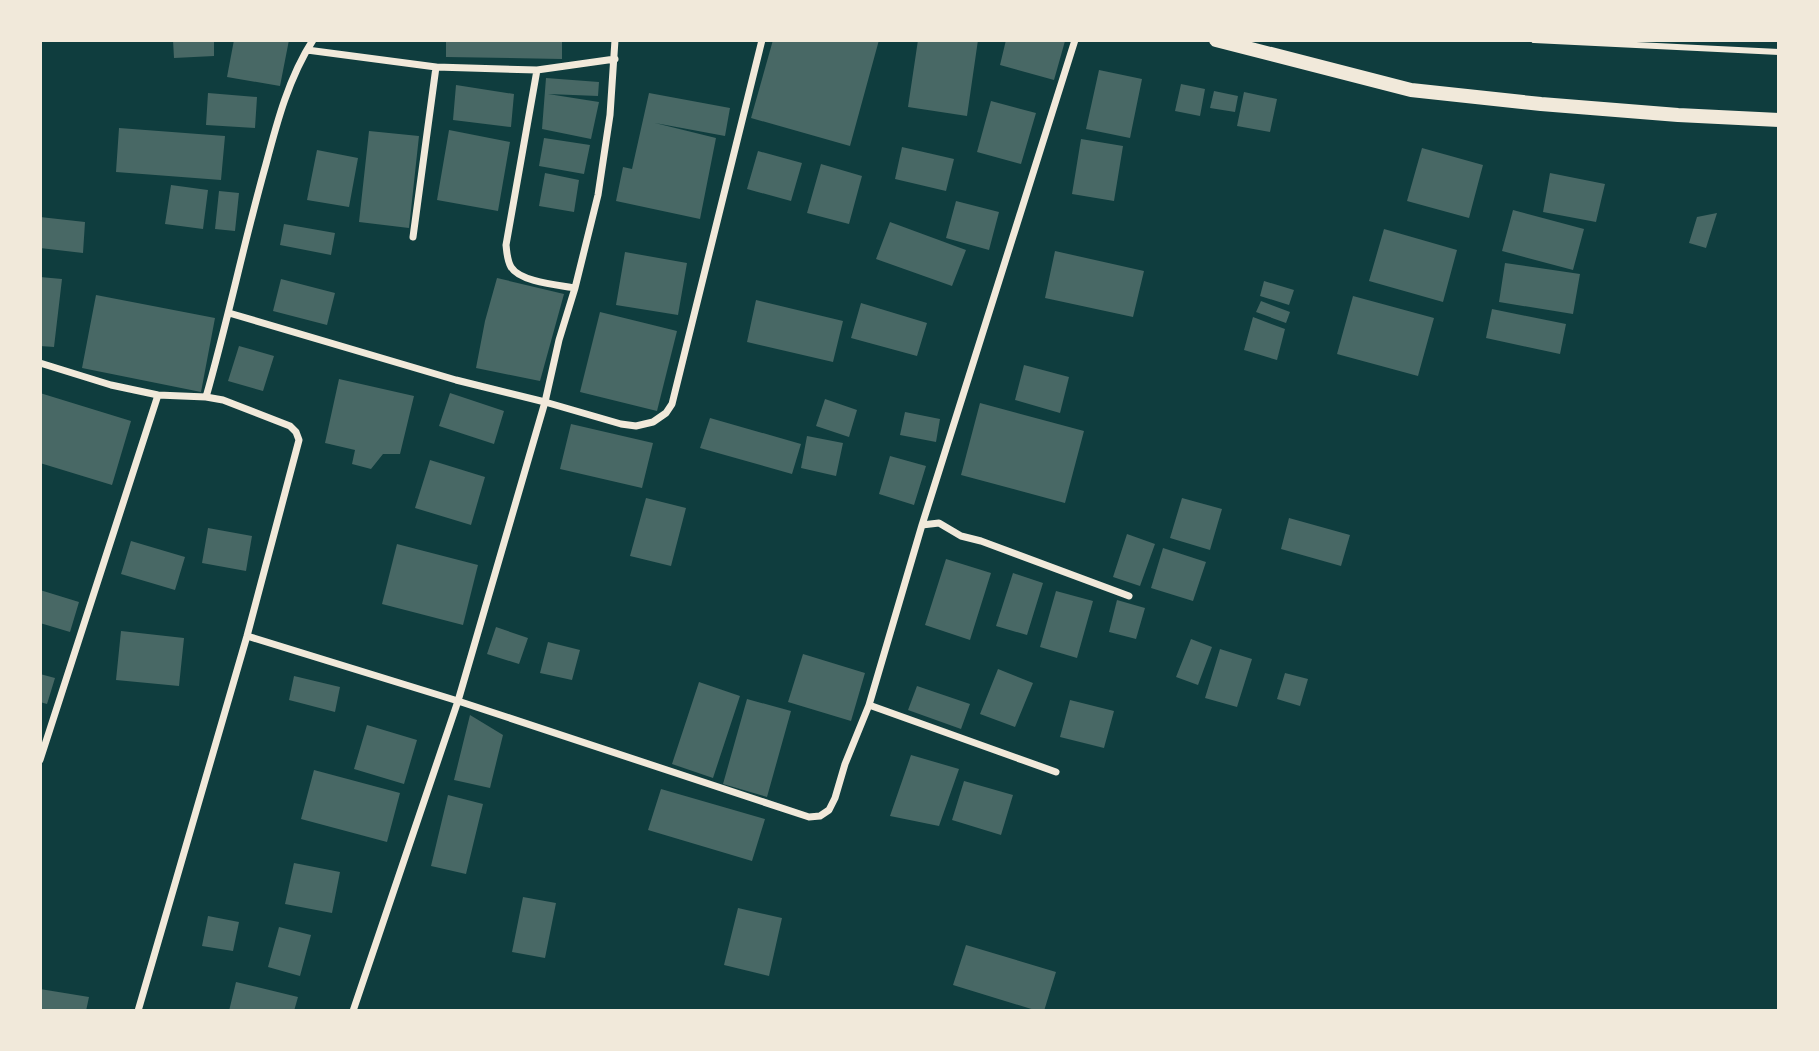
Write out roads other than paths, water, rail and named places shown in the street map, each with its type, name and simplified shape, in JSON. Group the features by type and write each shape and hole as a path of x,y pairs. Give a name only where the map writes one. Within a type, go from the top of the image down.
{"main road":[{"path":"1216,40 1411,90 1541,104 1779,120"}],"street":[{"path":"206,397 257,194 282,107 313,40"},
{"path":"353,1011 458,701 545,402 598,195 610,115 615,40"},
{"path":"229,313 456,380 621,424 636,426 653,422 673,404 762,40"},
{"path":"247,636 458,701 808,817 820,816 830,810 869,705 922,525 1075,40"},
{"path":"1534,40 1779,52"},
{"path":"307,50 436,67 537,71 615,59"},
{"path":"413,237 436,67"},
{"path":"537,71 506,245 507,258 512,270 524,277 575,288"},
{"path":"40,363 158,395 223,400 290,426 299,440 247,636 138,1011"},
{"path":"40,761 158,395"},
{"path":"922,525 939,523 961,536 1129,596"},
{"path":"869,705 1056,772"}]}
